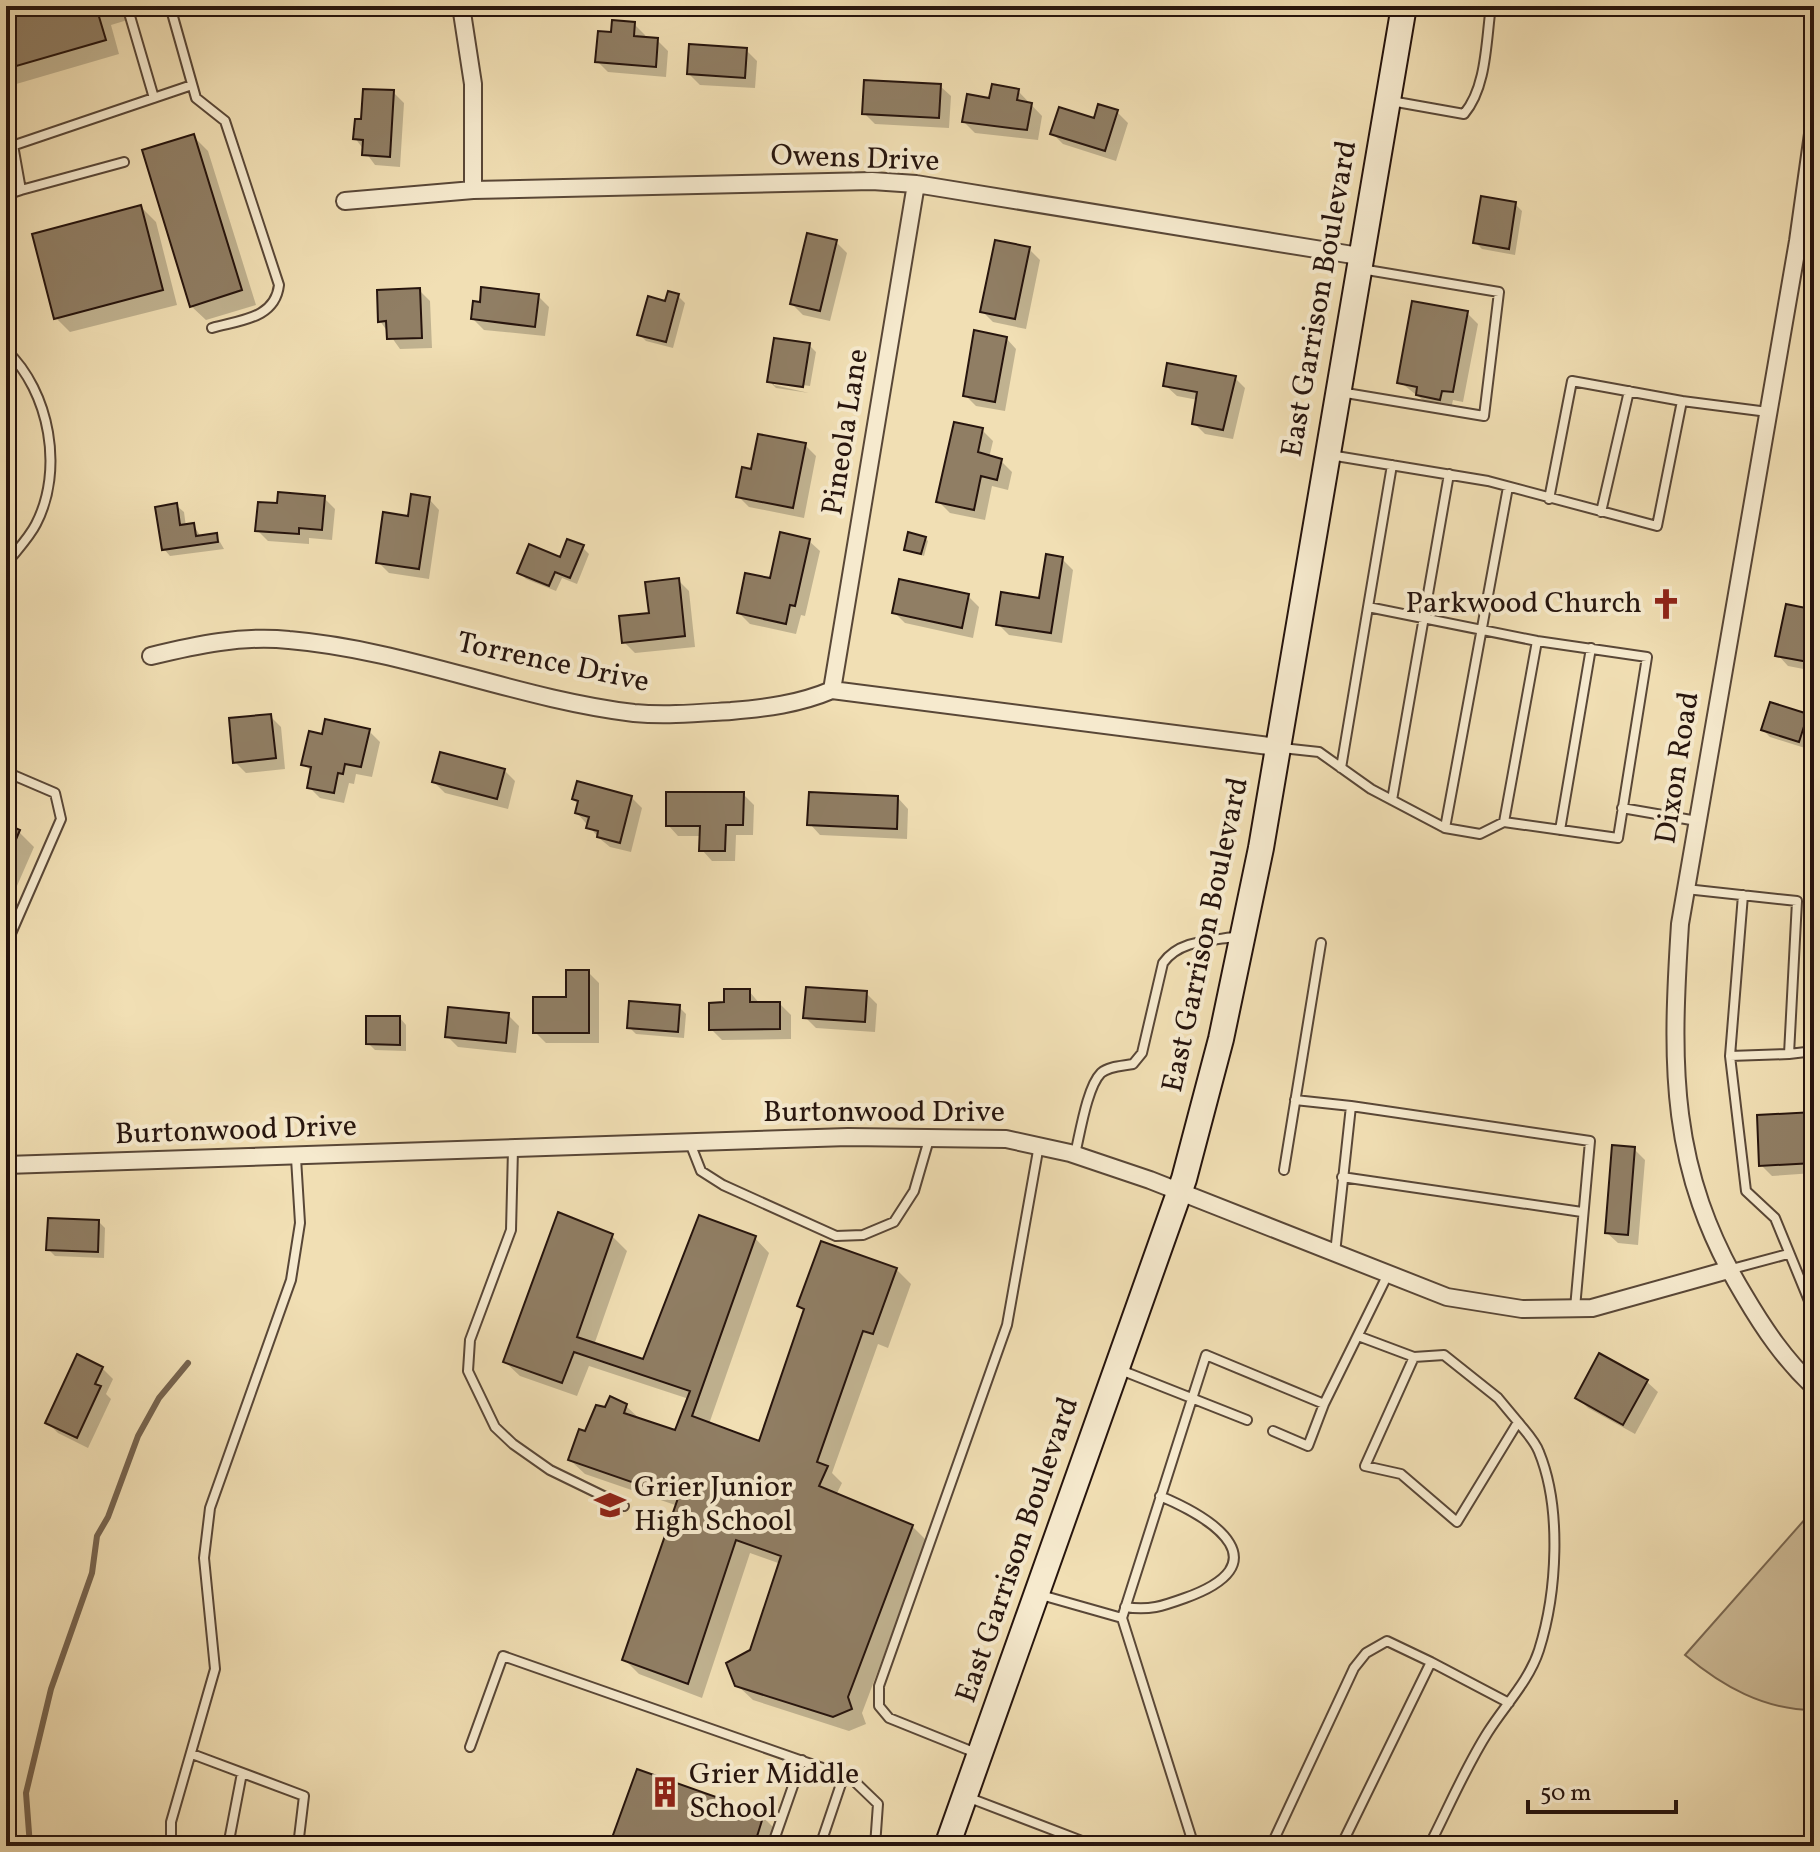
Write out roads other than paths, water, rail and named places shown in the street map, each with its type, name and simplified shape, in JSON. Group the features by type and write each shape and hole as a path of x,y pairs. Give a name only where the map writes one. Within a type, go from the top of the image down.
{"main road":[{"name":"East Garrison Boulevard","path":"947,1846 1179,1193 1221,1039 1277,747 1335,391 1404,6"}],"street":[{"path":"461,6 473,84 473,190"},
{"name":"Dixon Road","path":"1814,127 1806,242 1768,412 1697,821 1686,889 1674,1026 1679,1111 1694,1194 1728,1270 1768,1335 1814,1387"},
{"name":"Owens Drive","path":"345,201 473,190 872,181 916,184 1358,262"},
{"name":"Pineola Lane","path":"832,690 916,184"},
{"name":"Torrence Drive","path":"151,656 213,643 287,639 363,649 558,698 636,713 675,715 750,709 809,700 832,690 1277,747"},
{"name":"Burtonwood Drive","path":"6,1165 930,1136 1040,1145 1075,1154 1447,1297 1522,1309 1574,1309 1676,1287 1728,1270"}],"lane":[{"path":"127,6 154,98"},
{"path":"170,6 196,98 225,121 279,285 273,306 262,314 212,328"},
{"path":"1387,101 1464,114 1475,95 1482,71 1491,6"},
{"path":"21,190 10,147 192,85"},
{"path":"6,195 124,162"},
{"path":"1335,391 1484,416 1499,292 1358,262"},
{"path":"6,350 17,361 42,408 53,463 37,524 6,564"},
{"path":"1549,499 1572,381 1682,401 1768,412"},
{"path":"1601,512 1629,391"},
{"path":"1325,454 1449,474 1657,526 1682,401"},
{"path":"1341,768 1392,465"},
{"path":"1392,800 1449,474"},
{"path":"1445,828 1508,487"},
{"path":"1277,747 1319,752 1392,800 1445,828 1480,834 1504,822 1618,838 1647,657 1537,641 1368,607"},
{"path":"1504,822 1537,641"},
{"path":"1560,830 1591,648"},
{"path":"6,772 55,793 61,819 6,945"},
{"path":"1622,808 1697,821"},
{"path":"1686,889 1797,901 1789,1054"},
{"path":"1743,895 1730,1056 1746,1191 1775,1218 1814,1313"},
{"path":"1075,1154 1094,1084 1101,1073 1133,1064 1142,1053 1163,963 1171,952 1181,946 1242,936"},
{"path":"1284,1170 1321,943"},
{"path":"1730,1056 1814,1051"},
{"path":"1295,1100 1590,1141 1574,1309"},
{"path":"1335,1254 1351,1106"},
{"path":"690,1143 701,1171 723,1185 836,1236 849,1236 863,1235 894,1222 914,1191 930,1136"},
{"path":"980,1755 889,1718 879,1706 879,1686 1007,1325 1040,1145"},
{"path":"513,1149 511,1230 470,1340 468,1371 495,1427 513,1444 550,1470 624,1506"},
{"path":"171,1846 171,1822 215,1669 204,1558 210,1508 291,1280 300,1223 296,1158"},
{"path":"1342,1177 1582,1212"},
{"path":"1728,1270 1788,1254"},
{"path":"1273,1431 1308,1446 1324,1404 1387,1276"},
{"path":"1358,1336 1414,1357 1444,1355 1498,1398 1539,1449 1546,1473 1554,1534 1553,1590 1539,1652 1487,1733 1429,1846"},
{"path":"1194,1846 1122,1618 1125,1607 1206,1355 1324,1404"},
{"path":"1414,1357 1365,1466 1401,1474 1457,1522 1518,1422"},
{"path":"1116,1368 1247,1420"},
{"path":"1125,1607 1152,1610 1212,1588 1225,1575 1231,1563 1229,1539 1222,1530 1160,1496"},
{"path":"1037,1594 1122,1618"},
{"path":"1271,1846 1354,1668 1366,1653 1387,1641 1509,1703"},
{"path":"470,1747 503,1656 844,1775 878,1804 875,1846"},
{"path":"1341,1846 1431,1662"},
{"path":"192,1754 304,1796 298,1846"},
{"path":"772,1846 802,1760"},
{"path":"228,1846 242,1773"},
{"path":"820,1846 844,1775"},
{"path":"966,1797 1095,1846"}],"waterway":[{"path":"30,1846 26,1793 51,1689 92,1573 97,1536 108,1517 138,1436 159,1398 188,1363"}],"place":[{"name":"Parkwood Church","path":"1666,604"},
{"name":"Grier Junior High School","path":"610,1505"},
{"name":"Grier Middle School","path":"665,1792"}]}
